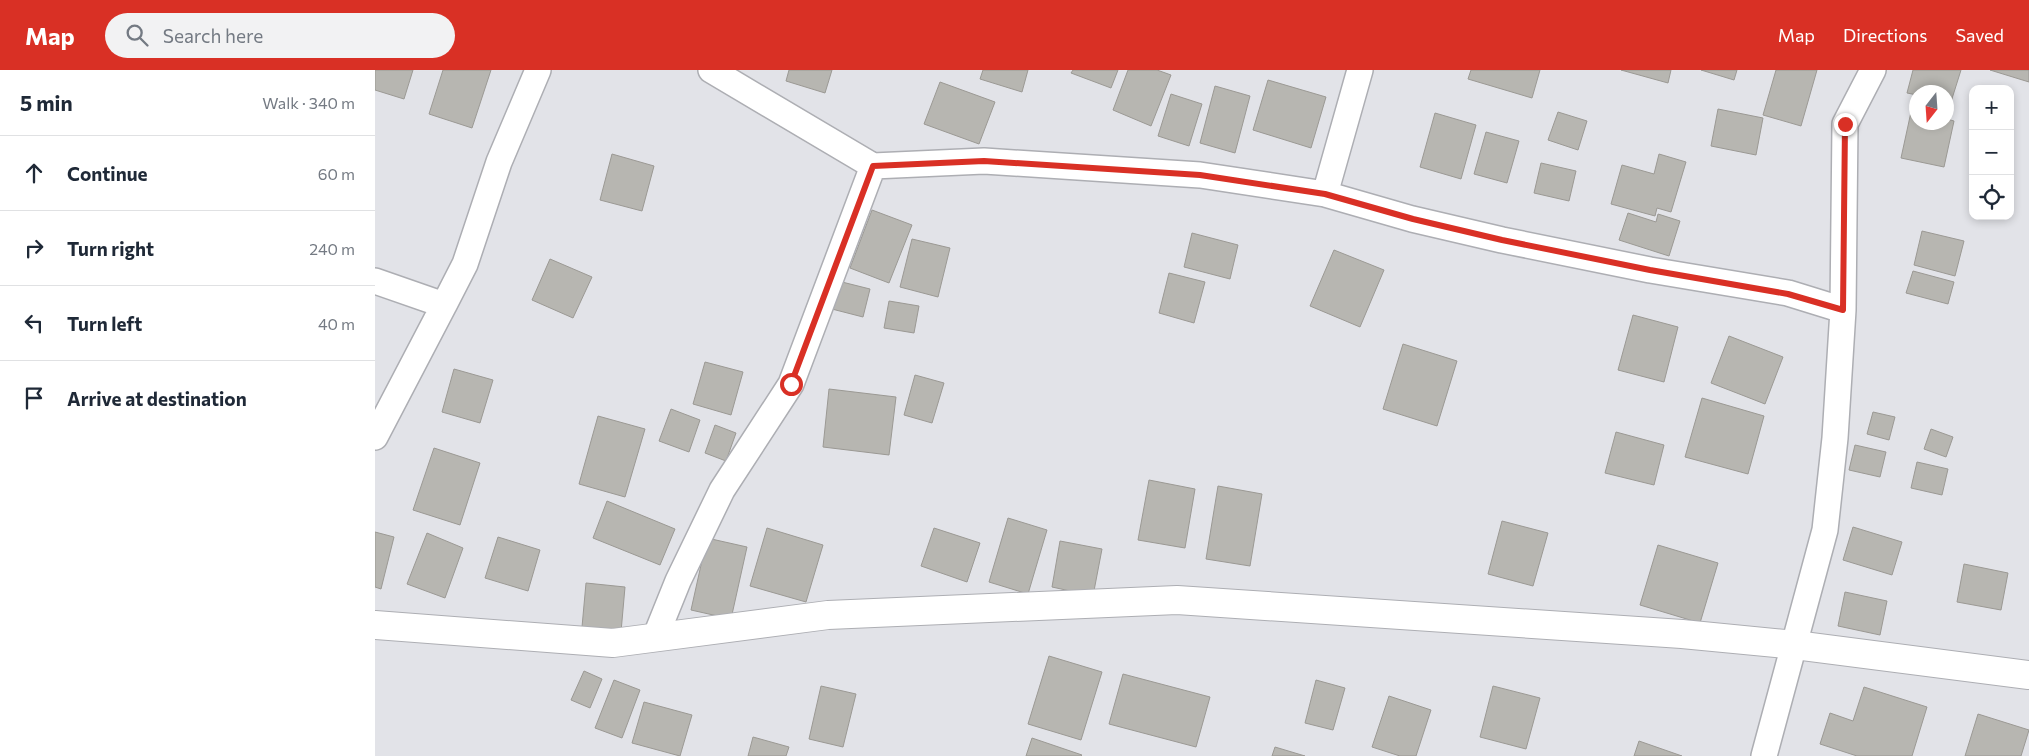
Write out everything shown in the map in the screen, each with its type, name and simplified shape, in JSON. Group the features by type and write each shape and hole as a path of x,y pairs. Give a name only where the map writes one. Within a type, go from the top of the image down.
{"main road":[{"path":"375,625 613,643 828,615 1177,600 1682,634 1795,645 2029,676"}],"street":[{"path":"375,437 465,264 499,162 538,70"},
{"path":"711,70 873,166 984,161 1200,175 1325,194 1413,219 1502,240 1650,270 1788,294 1843,310"},
{"path":"1325,194 1360,70"},
{"path":"1764,756 1825,530 1835,438 1843,310 1845,124 1873,70"},
{"path":"655,638 678,581 722,490 791,384 873,166"},
{"path":"375,281 444,305"}],"building":[{"path":"375,70 413,70 404,99 375,90"},
{"path":"443,70 491,70 472,128 429,114"},
{"path":"789,70 832,70 825,93 786,81"},
{"path":"983,70 1028,70 1022,92 980,79"},
{"path":"1073,70 1118,70 1111,88 1071,73"},
{"path":"1128,70 1157,70 1171,75 1151,126 1113,110"},
{"path":"1471,70 1540,70 1532,98 1468,79"},
{"path":"1621,70 1671,70 1668,83"},
{"path":"1701,70 1737,70 1734,80"},
{"path":"1776,70 1817,70 1801,126 1763,115"},
{"path":"1913,70 1961,70 1954,92 1954,85 1909,85"},
{"path":"1990,70 2029,70 2029,82"},
{"path":"1268,80 1326,97 1311,148 1253,130"},
{"path":"940,82 995,102 979,144 924,124"},
{"path":"1215,86 1250,96 1235,153 1200,143"},
{"path":"1171,94 1202,104 1189,146 1158,136"},
{"path":"1718,109 1763,118 1756,155 1711,146"},
{"path":"1558,112 1587,121 1578,150 1548,140"},
{"path":"1435,113 1476,125 1461,179 1420,167"},
{"path":"1909,121 1909,130 1952,130 1944,167 1901,158"},
{"path":"1486,132 1519,141 1507,183 1474,174"},
{"path":"612,154 654,166 642,211 600,200"},
{"path":"1659,154 1686,162 1671,212 1657,208 1655,216 1611,204 1622,165 1654,174"},
{"path":"1541,163 1576,171 1569,201 1534,193"},
{"path":"872,210 912,225 889,283 850,268"},
{"path":"1628,213 1656,222 1658,214 1680,221 1669,256 1619,240"},
{"path":"1922,231 1964,241 1955,276 1914,265"},
{"path":"1192,233 1238,245 1230,279 1184,267"},
{"path":"912,239 950,248 938,297 900,287"},
{"path":"1334,250 1384,270 1360,327 1310,306"},
{"path":"550,259 592,277 573,318 532,300"},
{"path":"1913,271 1954,282 1948,304 1906,293"},
{"path":"1169,273 1205,282 1194,323 1159,313"},
{"path":"834,280 870,289 863,317 828,308"},
{"path":"889,301 919,306 914,333 884,328"},
{"path":"1633,315 1678,327 1664,382 1618,370"},
{"path":"1729,336 1783,357 1765,404 1711,383"},
{"path":"1403,344 1457,361 1437,426 1383,409"},
{"path":"705,362 743,372 731,415 693,404"},
{"path":"454,369 493,380 480,423 442,412"},
{"path":"915,375 944,383 932,423 904,415"},
{"path":"829,389 896,397 889,455 823,447"},
{"path":"1702,398 1764,416 1748,474 1685,457"},
{"path":"671,409 700,420 689,452 659,441"},
{"path":"1873,412 1895,417 1889,440 1867,434"},
{"path":"598,416 645,429 625,497 579,484"},
{"path":"715,425 736,433 726,461 705,453"},
{"path":"1931,429 1953,437 1946,457 1924,449"},
{"path":"1616,432 1664,445 1654,485 1605,473"},
{"path":"1855,445 1886,452 1880,477 1849,470"},
{"path":"434,448 480,463 460,525 413,510"},
{"path":"1917,462 1948,469 1942,495 1911,488"},
{"path":"1149,480 1195,489 1185,548 1138,540"},
{"path":"1218,486 1262,494 1250,566 1206,559"},
{"path":"607,501 675,529 660,565 593,538"},
{"path":"1008,518 1047,530 1028,594 989,582"},
{"path":"1502,521 1548,533 1533,586 1488,574"},
{"path":"1853,527 1902,542 1892,575 1843,560"},
{"path":"767,528 823,545 806,602 750,586"},
{"path":"934,528 980,543 967,582 921,566"},
{"path":"375,532 394,537 381,589 375,587"},
{"path":"427,533 463,548 445,598 407,584"},
{"path":"498,537 540,550 528,591 485,578"},
{"path":"707,538 747,547 731,619 691,610"},
{"path":"1060,541 1102,549 1093,596 1052,587"},
{"path":"1658,545 1718,563 1700,623 1640,605"},
{"path":"1964,564 2008,573 2001,610 1957,602"},
{"path":"586,583 625,587 621,632 582,627"},
{"path":"1845,592 1887,601 1880,635 1838,626"},
{"path":"1049,656 1102,672 1081,740 1028,724"},
{"path":"584,671 602,679 590,708 571,700"},
{"path":"1123,674 1210,697 1196,747 1109,724"},
{"path":"614,680 640,690 622,738 595,728"},
{"path":"1316,680 1345,688 1333,730 1305,723"},
{"path":"821,686 856,694 843,747 809,739"},
{"path":"1493,686 1540,698 1526,749 1480,737"},
{"path":"1864,687 1927,707 1912,756 1857,756 1820,744 1830,713 1853,721"},
{"path":"1389,696 1431,710 1416,756 1400,756 1372,747"},
{"path":"644,702 692,715 680,756 632,743"},
{"path":"1978,714 2029,730 2021,756 1965,756"},
{"path":"753,737 789,747 786,756 748,756"},
{"path":"1032,738 1082,755 1026,756"},
{"path":"1639,741 1682,756 1634,756"},
{"path":"1275,747 1305,756 1272,756"}],"route":[{"path":"791,384 873,166 984,161 1200,175 1325,194 1413,219 1502,240 1650,270 1788,294 1843,310 1845,124"}]}
